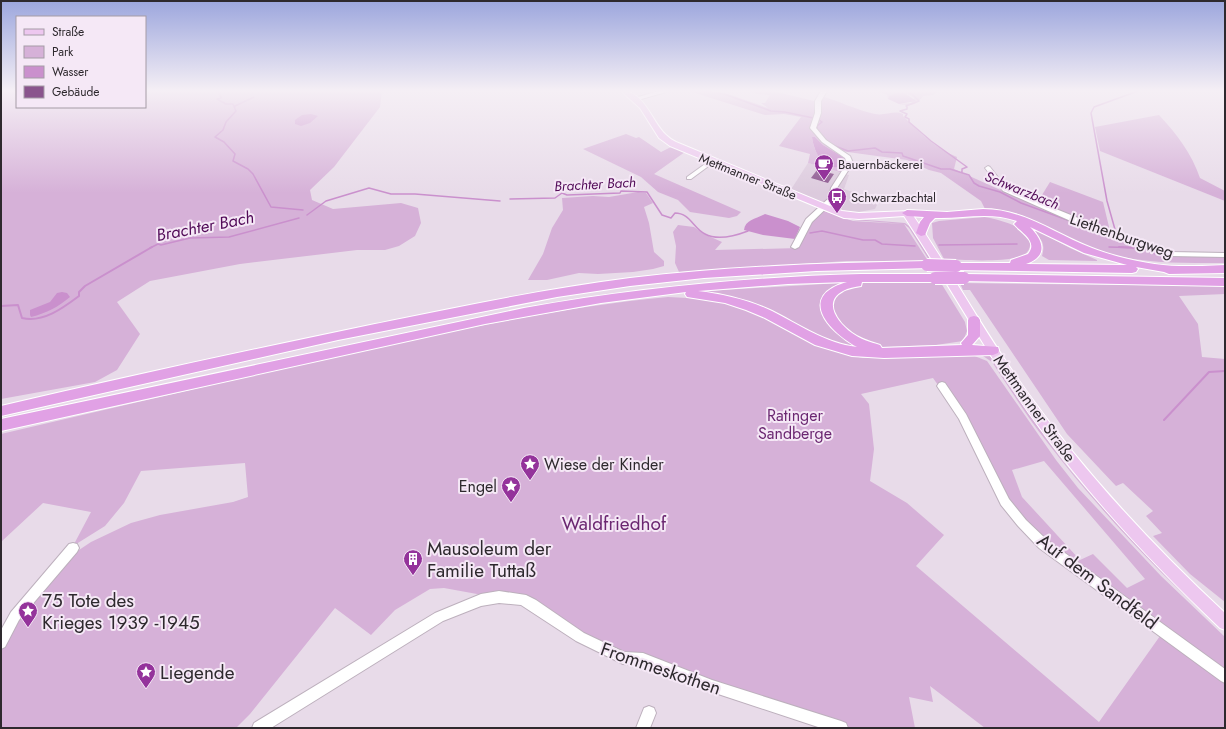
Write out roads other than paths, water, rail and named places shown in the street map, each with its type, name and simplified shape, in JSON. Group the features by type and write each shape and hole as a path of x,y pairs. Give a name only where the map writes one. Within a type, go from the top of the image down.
{"highway":[{"path":"981,213 1003,218 1020,225 1029,232 1037,242 1038,248 1035,255 1028,260 992,267"},
{"path":"914,223 930,217 944,215 981,213 1001,214 1021,219 1074,245 1103,256 1134,264 1178,270"},
{"path":"914,223 944,215"},
{"path":"914,223 925,222 930,217"},
{"path":"1,411 126,382 414,320 544,295 630,282 724,273 842,266 927,265 1178,270 1225,269"},
{"path":"913,278 909,281 863,282 844,286 829,296 826,307 829,318 837,329 845,336 874,348 900,349 967,343 990,346"},
{"path":"1,425 127,399 480,320 641,293 725,285 815,279 964,278 1225,282"},
{"path":"641,293 689,294 730,300 759,310 823,344 850,351 875,353 990,346"},
{"path":"967,343 974,336 974,320"}],"main road":[{"name":"Mettmanner Straße","path":"654,125 666,139 678,147 853,218 901,220 914,223 990,346 1023,395 1059,444 1102,497 1174,573 1225,623"},
{"name":"Mettmanner Straße","path":"840,213 914,223"},
{"name":"Mettmanner Straße","path":"1174,573 1225,614"}],"street":[{"path":"795,247 809,221 832,199 834,188 850,162 845,154 828,145 818,135 813,128 814,125"},
{"path":"689,178 712,161"},
{"name":"Liethenburgweg","path":"988,168 1004,190 1085,224 1170,254 1225,255"},
{"name":"Auf dem Sandfeld","path":"942,386 963,417 1005,502 1022,523 1043,544 1225,677"},
{"path":"1,644 16,616 73,548"},
{"name":"Frommeskothen","path":"259,728 438,617 481,600 499,597 522,599 532,604 580,637 623,658 643,659 712,686 842,728"},
{"path":"643,728 649,713"}],"water":[{"path":"812,137 815,137 823,145 846,159 844,165 831,167 826,164 818,155"},
{"path":"765,214 788,221 800,227 795,239 763,235 744,230 746,224"},
{"path":"57,293 67,293 70,297 52,309 31,317 30,310 50,302"}],"waterway":[{"path":"225,125 223,130 215,137 224,142 235,154 233,161 248,169 253,174 271,207 303,210"},
{"name":"Schwarzbach","path":"817,130 818,125"},
{"path":"912,125 931,141 967,167 962,169 962,172"},
{"path":"1093,125 1107,201 1116,233"},
{"name":"Schwarzbach","path":"835,146 848,151 875,148 882,152 902,153 903,156 941,169 950,169 969,175 974,183 979,186 1000,192 1021,203 1103,233"},
{"name":"Brachter Bach","path":"307,215 326,201 369,188 391,194 415,194 500,201"},
{"name":"Brachter Bach","path":"510,199 555,198 562,193 567,195 620,193 621,191 647,192 662,215 671,218 675,213 684,215 701,231 710,236 726,237 738,235 748,231"},
{"name":"Brachter Bach","path":"152,247 158,244 161,245 190,238 229,237 299,218"},
{"name":"Brachter Bach","path":"810,233 822,231 863,240 875,240 882,244 915,246"},
{"name":"Schwarzbach","path":"1122,239 1143,248"},
{"name":"Brachter Bach","path":"939,245 1017,244"},
{"name":"Brachter Bach","path":"1,306 18,305 22,318 30,319 45,316 59,310 79,296 79,292 85,286 152,247"},
{"name":"Schwarzbach","path":"1109,247 1141,248 1119,247"},
{"name":"Schwarzbach","path":"1141,247 1169,260"},
{"path":"1164,420 1209,372 1225,371"}],"place":[{"name":"Bauernbäckerei","path":"824,181"},
{"name":"Schwarzbachtal","path":"837,214"},
{"name":"Wiese der Kinder","path":"530,481"},
{"name":"Engel","path":"511,503"},
{"name":"Mausoleum der Familie Tuttaß","path":"413,576"},
{"name":"75 Tote des Krieges 1939 -1945","path":"28,628"},
{"name":"Liegende","path":"146,689"}],"park label":[{"name":"Ratinger Sandberge","path":"795,424"},
{"name":"Waldfriedhof","path":"614,523"}]}
